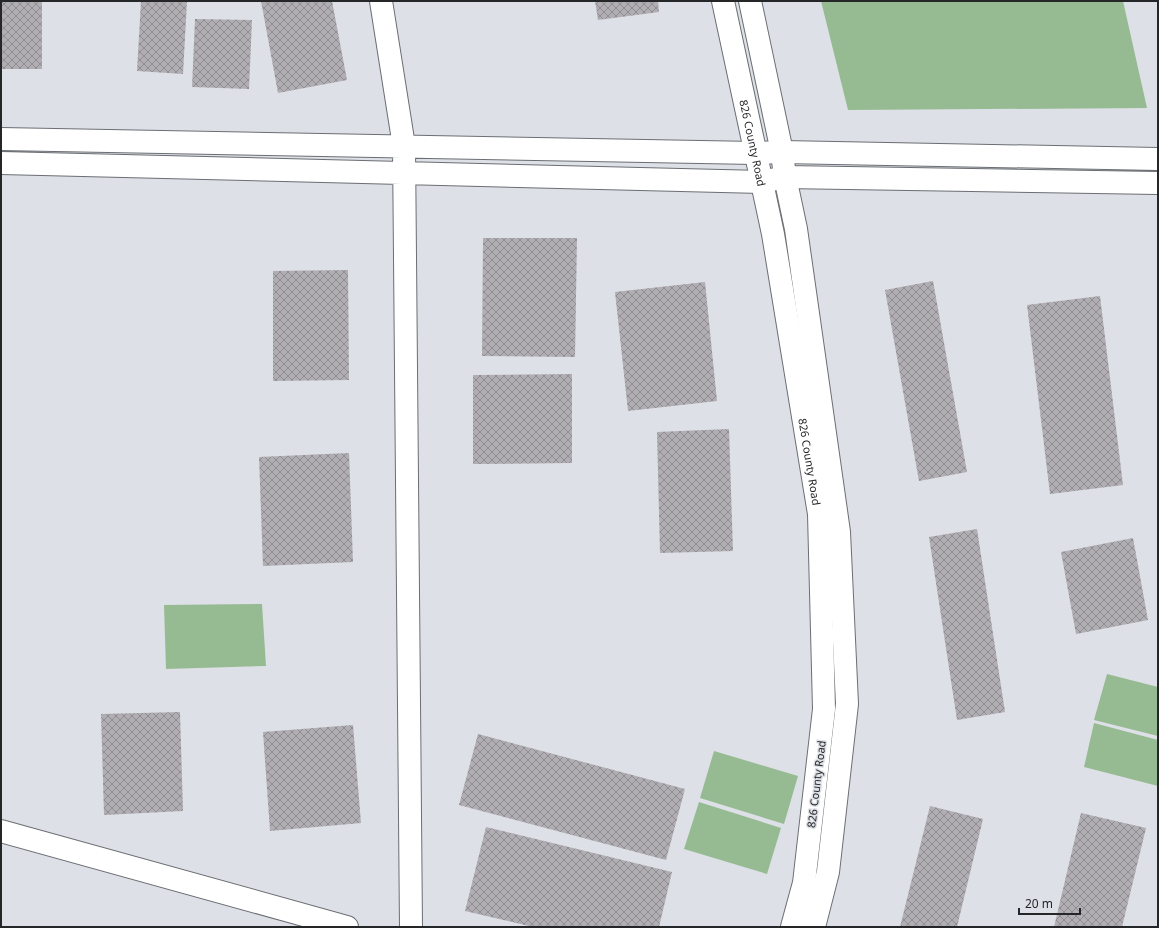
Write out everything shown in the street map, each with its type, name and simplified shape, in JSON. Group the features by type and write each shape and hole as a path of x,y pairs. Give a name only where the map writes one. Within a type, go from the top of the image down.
{"street":[{"path":"381,1 404,146 411,927"},
{"name":"826 County Road","path":"723,1 773,234 819,514 824,709 804,883 792,927"},
{"name":"826 County Road","path":"750,1 782,152 785,177 796,229 839,532 847,704 828,872 814,927"},
{"path":"1,138 755,153 782,152 1158,159"},
{"path":"1,163 762,182 785,177 1158,183"},
{"path":"1,831 347,927"}],"green space":[{"path":"821,1 1123,1 1147,108 848,110"},
{"path":"262,604 266,666 166,669 164,605"},
{"path":"1107,674 1158,687 1158,736 1094,720"},
{"path":"1094,723 1158,740 1158,786 1084,767"},
{"path":"714,751 798,776 784,824 700,798"},
{"path":"699,802 781,828 767,874 684,849"}],"building":[{"path":"1,1 42,1 42,69 1,69"},
{"path":"141,1 187,1 183,74 137,71"},
{"path":"261,1 332,1 347,80 278,93"},
{"path":"595,1 658,1 659,12 598,20"},
{"path":"195,19 252,20 249,89 192,87"},
{"path":"483,238 577,238 575,357 482,356"},
{"path":"348,270 349,380 273,381 273,271"},
{"path":"933,281 967,472 919,481 885,290"},
{"path":"705,282 717,401 628,411 615,292"},
{"path":"1100,296 1123,485 1050,494 1027,305"},
{"path":"572,374 572,463 473,464 473,375"},
{"path":"729,429 733,551 660,553 657,432"},
{"path":"349,453 353,562 263,566 259,457"},
{"path":"977,529 1005,712 957,720 929,537"},
{"path":"1133,538 1148,620 1076,634 1061,552"},
{"path":"180,712 183,811 104,815 101,714"},
{"path":"353,725 361,823 270,831 263,732"},
{"path":"478,734 685,789 666,860 459,805"},
{"path":"930,806 983,819 957,927 900,927"},
{"path":"1081,813 1146,828 1122,927 1054,927"},
{"path":"486,827 672,872 659,927 533,927 465,911"}]}
